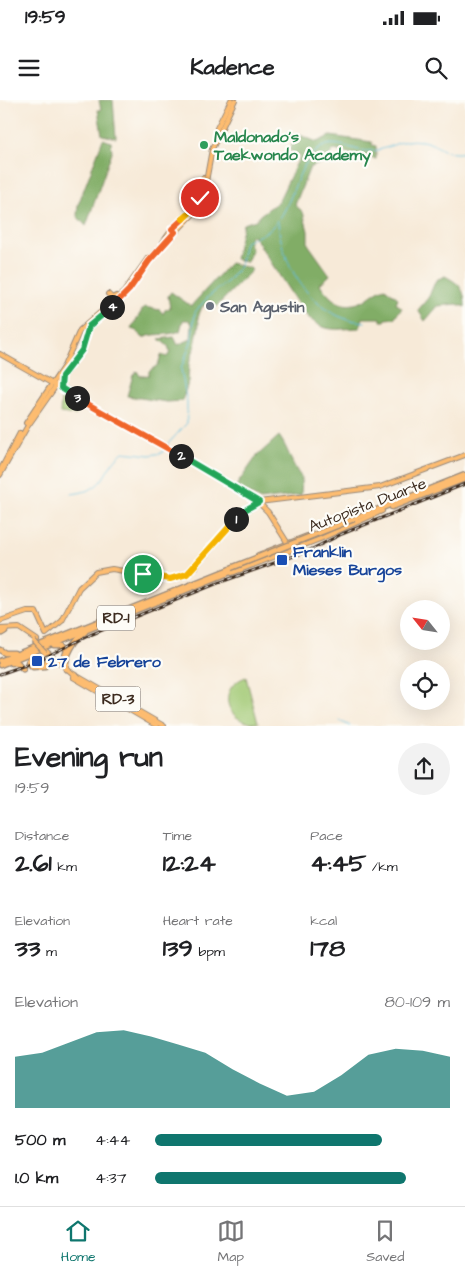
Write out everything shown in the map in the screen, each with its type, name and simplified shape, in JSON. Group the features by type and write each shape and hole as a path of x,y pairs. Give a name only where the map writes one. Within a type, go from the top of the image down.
{"highway":[{"name":"Autopista Duarte","path":"0,664 25,650 465,477"},
{"name":"Autopista Duarte","path":"0,664 218,575"},
{"path":"179,592 182,598"},
{"path":"11,663 56,645 95,626"},
{"path":"66,669 74,643 84,632"},
{"path":"55,660 63,660 67,653 65,646 56,645"},
{"path":"0,650 10,654 25,650"},
{"path":"33,654 28,662 33,667 44,666 47,654"},
{"path":"0,664 19,663 23,669"}],"main road":[{"path":"0,475 27,424 51,393 56,378 83,327 127,288 175,228 198,203 207,156 231,100"},
{"path":"1,469 27,424 53,385 80,352 89,326 127,293 175,228 201,205 214,143 235,100"},
{"path":"220,109 228,106"},
{"path":"106,307 111,301 108,295 113,298 127,288"},
{"path":"74,342 74,349 76,350 84,343"},
{"path":"0,354 259,502 285,538 290,542 292,550"},
{"path":"61,388 62,376"},
{"path":"47,380 56,378"},
{"path":"51,393 61,388"},
{"path":"1,469 2,456 10,452"},
{"path":"0,621 27,612 36,612 46,634 62,621 84,581 105,569 128,571 170,579 183,576 196,567 243,512 259,502 380,488 465,455"},
{"path":"218,575 292,550 381,510"},
{"name":"Autopista Duarte","path":"218,575 226,568 290,542 381,510"},
{"path":"282,546 285,538"},
{"path":"1,631 19,628 47,654"},
{"name":"RD-3","path":"47,654 88,684 157,726"},
{"name":"RD-3","path":"47,654 65,671 164,726"}],"green space":[{"path":"99,100 113,100 116,138 102,135 98,110 101,110"},
{"path":"297,134 317,142 330,136 372,142 372,145 376,146 376,159 334,150 322,163 310,167 295,205 303,212 308,231 308,244 330,275 320,284 329,295 339,302 351,305 365,300 385,288 398,298 396,303 402,308 394,318 381,321 381,318 363,318 360,328 329,329 323,327 303,312 254,236 250,236 249,244 252,250 247,262 235,259 243,224 256,220 278,202 300,156 289,150"},
{"path":"103,139 111,142 112,152 86,226 77,216 78,205"},
{"path":"230,263 252,270 215,308 210,301 202,307 198,317 199,324 195,346 189,364 188,383 182,401 167,402 127,396 133,375 137,371 140,376 149,375 149,371 158,365 161,355 167,357 170,352 168,346 159,339 174,337 178,345 191,339 192,324 189,320 183,320 180,331 143,338 137,331 131,329 144,307 160,310 163,314 165,310 170,308 168,296 171,292 191,306"},
{"path":"445,276 463,291 465,307 457,304 438,306 425,321 418,310 428,298 436,280"},
{"path":"62,391 79,400 76,415 60,413"},
{"path":"279,436 302,478 301,495 260,500 236,486 257,456"},
{"path":"246,677 258,723 247,722 238,718 228,705 230,689 236,682"}],"waterway":[{"path":"187,414 187,402 181,369 191,342 195,312 208,297 228,281 240,266 245,242 266,232 280,218 305,164 313,155 322,147 333,144 374,151 414,140 428,143 447,152 465,152"},
{"path":"278,222 284,252 298,280 308,293 332,313 348,320 365,322"},
{"path":"166,446 187,423 187,416"},
{"path":"71,494 83,492 98,484 123,452 150,455 162,453 164,449"},
{"path":"340,721 350,726"}],"railway":[{"path":"0,674 37,661 90,635 218,583 308,551 342,534 465,484"}],"place":[{"name":"Maldonado's Taekwondo Academy","path":"204,145"},
{"name":"San Agustin","path":"210,306"},
{"name":"Franklin Mieses Burgos","path":"282,560"},
{"name":"27 de Febrero","path":"37,661"}],"route":[{"path":"143,574 170,579 187,574 196,567 230,525 249,507 259,502 61,388 60,381 82,350 86,332 91,323 129,290 149,261 175,232 172,229 174,226 195,208 200,198"}]}
